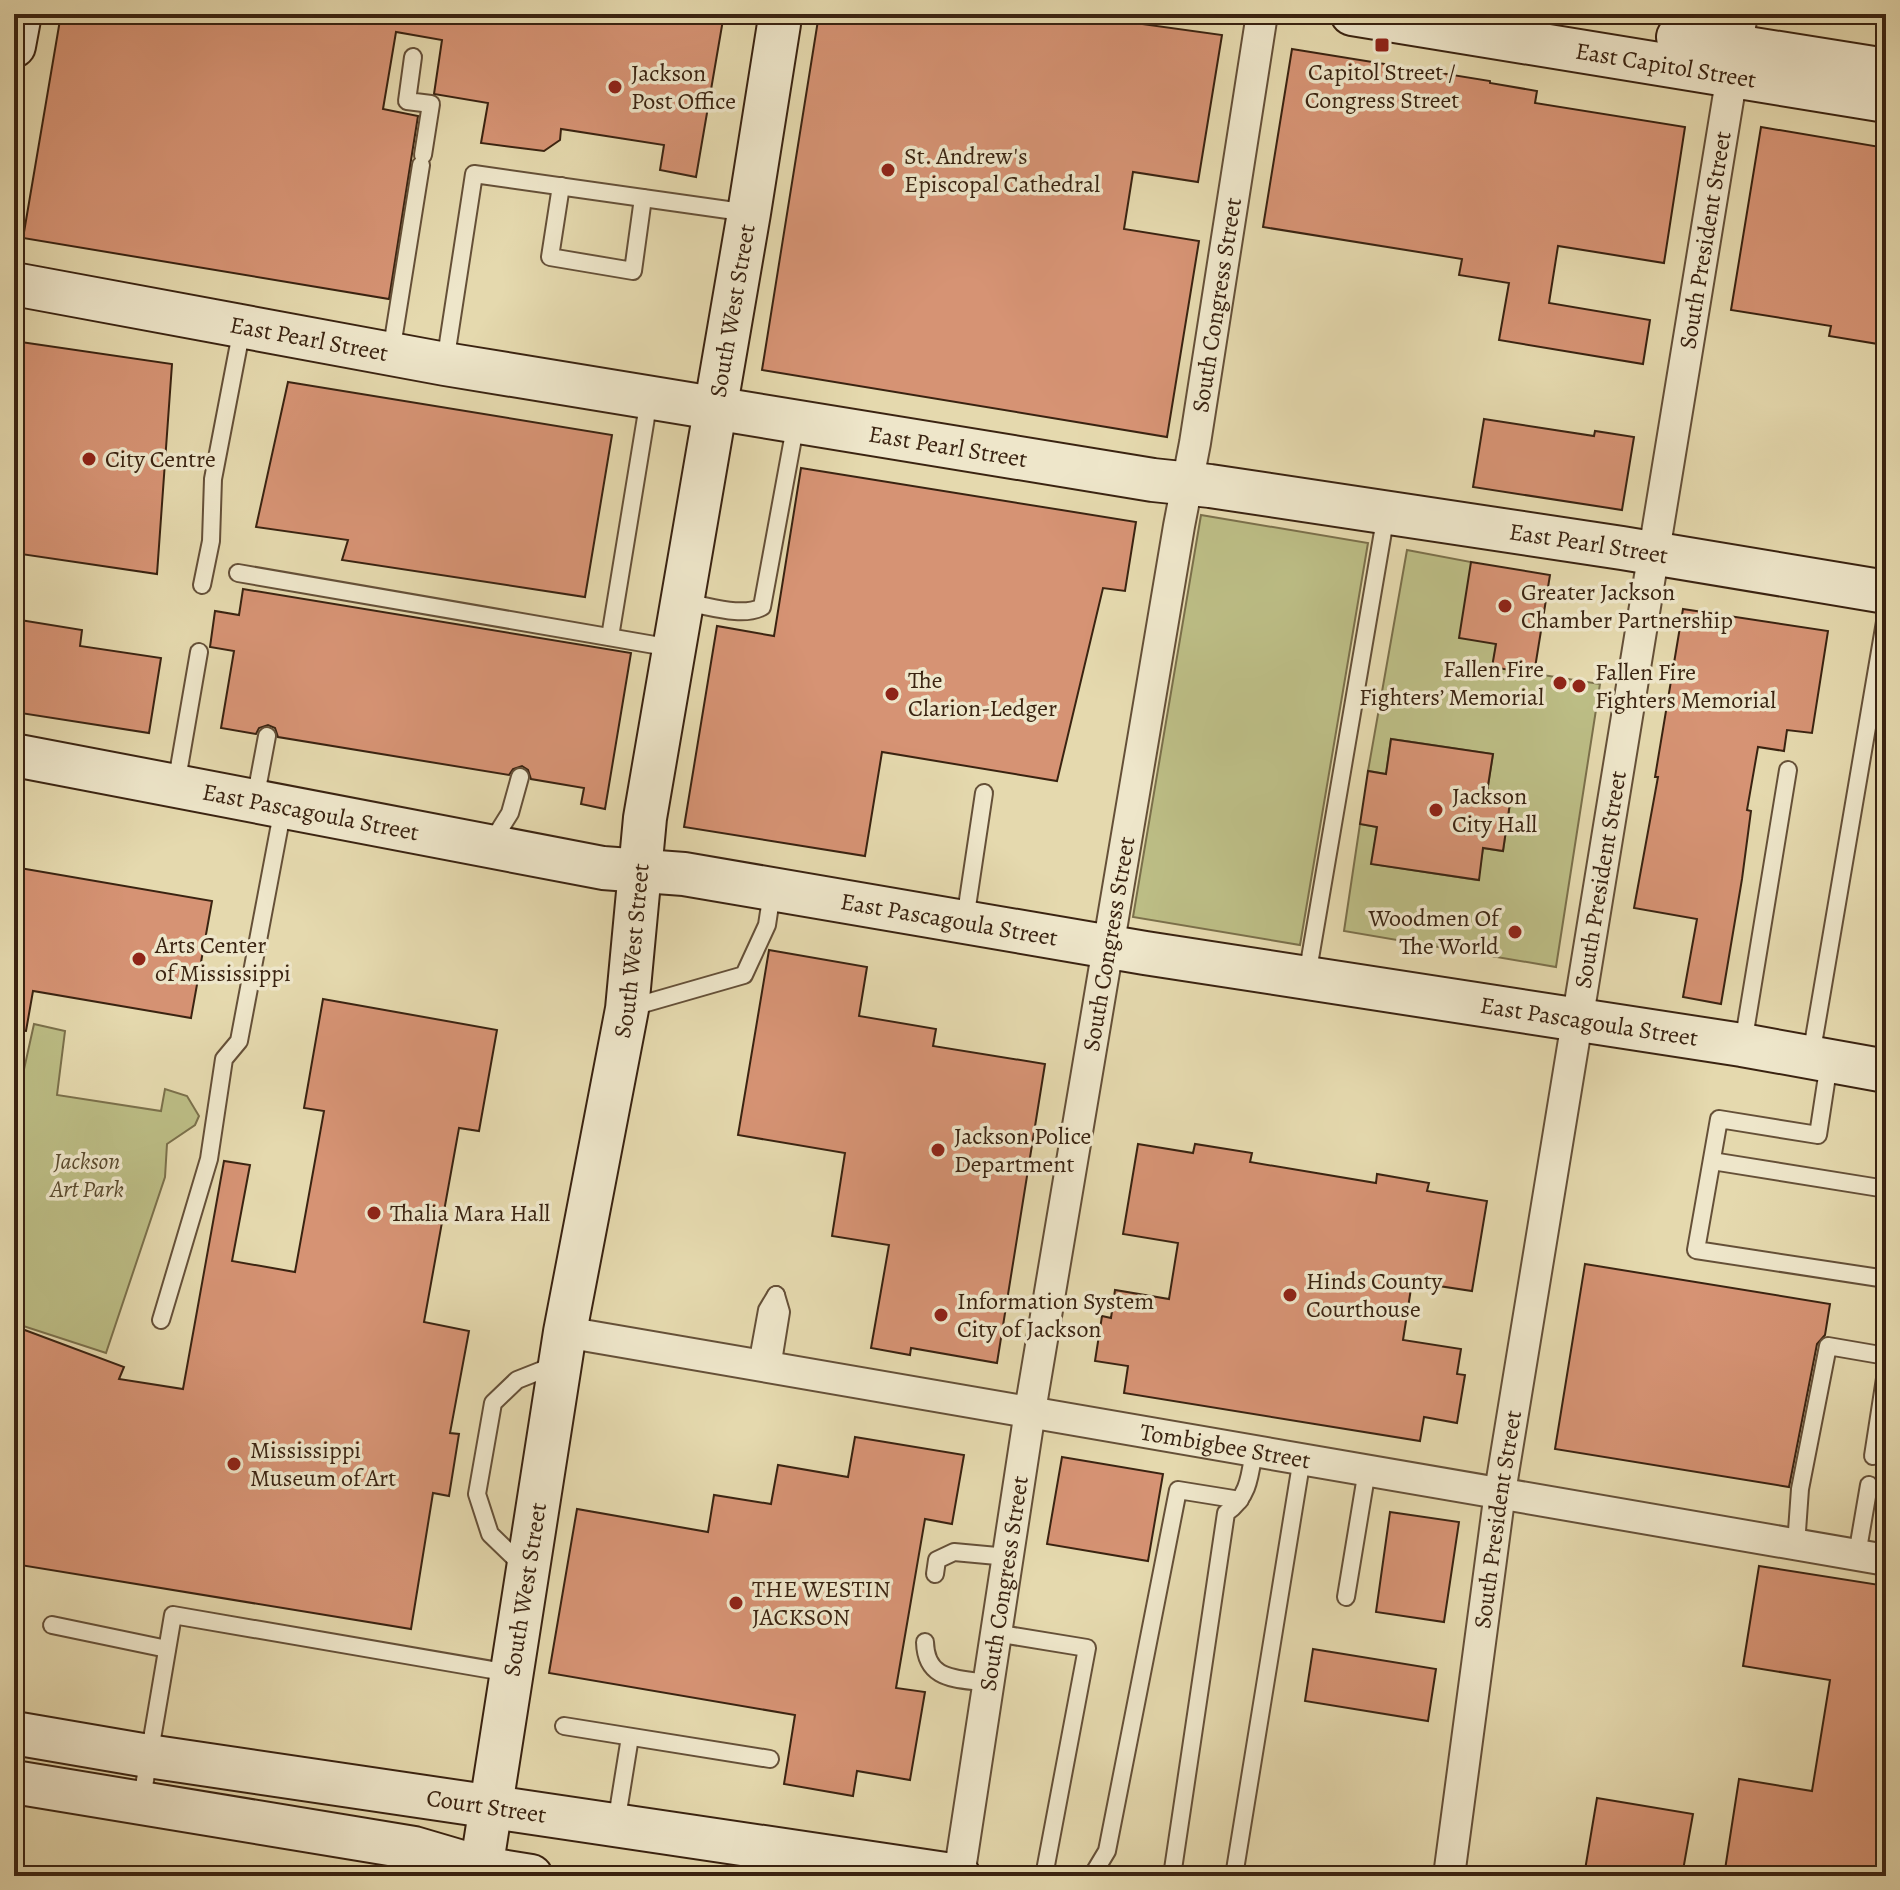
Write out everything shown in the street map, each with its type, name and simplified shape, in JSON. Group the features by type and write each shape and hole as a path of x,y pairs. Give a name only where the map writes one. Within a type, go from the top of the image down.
{"main road":[{"path":"14,46 20,14"},
{"name":"East Capitol Street","path":"1352,14 1737,45 1886,101"},
{"name":"East Capitol Street","path":"1541,14 1886,70"},
{"name":"South West Street","path":"481,1872 562,1348 627,1009 645,818 780,17"},
{"name":"East Pearl Street","path":"14,284 390,355 649,399 1886,592"},
{"name":"East Pascagoula Street","path":"14,755 603,868 684,874 1307,979 1742,1045 1886,1071"},
{"name":"Court Street","path":"14,1733 148,1756 959,1876"},
{"path":"14,1782 414,1848 481,1872 531,1876"}],"street":[{"name":"South Congress Street","path":"959,1876 1030,1411 1188,483 1262,14"},
{"name":"South President Street","path":"1449,1876 1500,1492 1737,45"},
{"name":"Tombigbee Street","path":"562,1348 765,1366 1872,1558"}],"lane":[{"path":"390,355 431,104 407,101 413,57"},
{"path":"445,364 474,174 749,213"},
{"path":"561,186 550,257 633,271 643,198"},
{"path":"202,585 211,541 213,479 242,327"},
{"path":"610,637 649,399"},
{"path":"682,602 742,611 762,607 796,420"},
{"path":"1307,979 1386,512"},
{"path":"238,573 674,648"},
{"path":"1886,616 1820,1060 1818,1135 1719,1119 1696,1250 1886,1279"},
{"path":"176,786 199,652"},
{"path":"161,1320 209,1159 224,1059 239,1041 269,804 267,736"},
{"path":"1742,1045 1788,770"},
{"path":"489,846 510,813 520,777"},
{"path":"965,922 984,793"},
{"path":"627,1009 744,975 767,925 772,889"},
{"path":"1712,1161 1886,1189"},
{"path":"1796,1545 1800,1489 1828,1346 1886,1356"},
{"path":"527,1570 490,1534 477,1494 493,1403 517,1380 562,1348"},
{"path":"1873,1456 1886,1372"},
{"path":"1172,1876 1226,1513 1240,1500 1249,1482 1254,1450"},
{"path":"1234,1876 1302,1458"},
{"path":"1346,1597 1367,1470"},
{"path":"1869,1485 1872,1558"},
{"path":"1092,1876 1107,1851 1178,1490 1240,1500"},
{"path":"935,1574 937,1560 954,1552 1008,1557"},
{"path":"141,1804 173,1615 510,1673"},
{"path":"52,1625 167,1649"},
{"path":"995,1633 1087,1648 1044,1876"},
{"path":"925,1642 925,1659 939,1674 987,1683"},
{"path":"564,1726 770,1759"},
{"path":"615,1825 630,1737"}],"green space":[{"path":"1201,515 1368,543 1300,945 1133,917"},
{"path":"1407,550 1471,562 1496,644 1493,667 1600,684 1556,967 1344,931 1360,824 1377,827 1372,864 1478,880 1483,848 1503,851 1511,796 1487,792 1493,754 1391,739 1386,774 1368,771"},
{"name":"Jackson Art Park","path":"34,1024 65,1031 57,1095 161,1111 165,1089 187,1096 199,1116 195,1125 167,1144 165,1177 106,1353 14,1323 14,1082 21,1083"}],"building":[{"path":"61,14 724,14 696,177 660,170 664,145 561,129 560,140 544,151 481,143 488,103 434,94 442,40 396,32 383,109 418,116 389,299 23,238"},
{"path":"819,14 1070,14 1222,35 1198,182 1133,172 1124,229 1199,241 1167,437 762,370"},
{"path":"1292,49 1490,81 1537,91 1535,103 1685,127 1664,263 1558,246 1549,303 1650,320 1643,364 1499,340 1509,283 1459,275 1462,259 1263,227"},
{"path":"1761,127 1886,148 1886,294 1878,344 1829,336 1831,326 1731,310"},
{"name":"City Centre","path":"14,341 172,364 157,574 14,553"},
{"path":"288,382 612,435 585,597 342,560 348,540 256,527"},
{"path":"1484,419 1594,436 1595,431 1634,437 1622,510 1473,487"},
{"name":"The Clarion-Ledger","path":"801,468 1136,522 1125,591 1103,588 1057,781 882,752 865,856 684,827 717,626 774,636"},
{"name":"Greater Jackson Chamber Partnership","path":"1471,562 1550,575 1534,674 1492,667 1496,644 1459,638"},
{"path":"243,589 631,653 605,809 581,804 584,788 531,779 528,770 522,766 513,769 509,775 278,737 275,728 268,725 259,728 256,734 221,728 234,651 210,647 215,611 239,615"},
{"path":"1683,609 1828,631 1812,733 1787,730 1784,751 1758,747 1747,810 1751,811 1742,879 1721,1004 1683,997 1697,919 1634,908 1658,777 1655,777"},
{"path":"14,619 82,630 80,646 161,658 149,733 14,712"},
{"name":"Jackson City Hall","path":"1391,739 1493,754 1487,792 1511,796 1503,851 1483,848 1479,880 1371,864 1377,827 1360,824 1368,771 1386,774"},
{"name":"Arts Center of Mississippi","path":"14,867 212,901 191,1018 33,991 26,1031 14,1030"},
{"path":"769,950 867,967 859,1016 936,1029 933,1046 1045,1064 997,1363 911,1348 910,1355 871,1348 889,1245 832,1236 845,1153 738,1135"},
{"path":"323,999 497,1030 479,1131 459,1128 424,1322 469,1331 450,1433 459,1434 449,1496 433,1493 411,1629 14,1564 14,1326 124,1367 119,1379 183,1389 224,1161 250,1165 232,1261 295,1272 324,1111 304,1108"},
{"name":"Hinds County Courthouse","path":"1138,1144 1193,1153 1195,1144 1252,1153 1250,1162 1376,1183 1377,1174 1429,1183 1427,1191 1487,1201 1472,1291 1412,1282 1403,1340 1461,1349 1457,1374 1465,1375 1457,1423 1424,1417 1420,1441 1124,1393 1128,1366 1095,1361 1102,1316 1111,1318 1115,1290 1169,1299 1178,1243 1123,1234"},
{"path":"1585,1264 1830,1304 1825,1335 1817,1344 1789,1487 1555,1449"},
{"name":"THE WESTIN JACKSON","path":"855,1437 964,1455 952,1524 925,1519 896,1688 925,1692 910,1780 857,1771 853,1796 784,1784 795,1715 549,1673 577,1509 708,1532 714,1495 771,1504 778,1465 848,1477"},
{"path":"1062,1457 1163,1474 1148,1561 1047,1544"},
{"path":"1390,1512 1459,1522 1444,1622 1376,1612"},
{"path":"1759,1566 1886,1586 1886,1876 1724,1876 1739,1779 1812,1791 1830,1680 1743,1666"},
{"path":"1313,1649 1436,1669 1428,1721 1305,1701"},
{"path":"1597,1798 1693,1814 1682,1876 1584,1876"}],"place":[{"name":"Capitol Street / Congress Street","path":"1382,45"},
{"name":"Jackson Post Office","path":"615,87"},
{"name":"St. Andrew's Episcopal Cathedral","path":"888,170"},
{"name":"City Centre","path":"89,459"},
{"name":"Greater Jackson Chamber Partnership","path":"1505,606"},
{"name":"Fallen Fire Fighters’ Memorial","path":"1560,683"},
{"name":"Fallen Fire Fighters Memorial","path":"1579,686"},
{"name":"The Clarion-Ledger","path":"892,694"},
{"name":"Jackson City Hall","path":"1436,810"},
{"name":"Woodmen Of The World","path":"1515,932"},
{"name":"Arts Center of Mississippi","path":"139,959"},
{"name":"Jackson Police Department","path":"938,1150"},
{"name":"Thalia Mara Hall","path":"374,1213"},
{"name":"Hinds County Courthouse","path":"1290,1295"},
{"name":"Information System City of Jackson","path":"941,1315"},
{"name":"Mississippi Museum of Art","path":"234,1464"},
{"name":"THE WESTIN JACKSON","path":"736,1603"}]}
